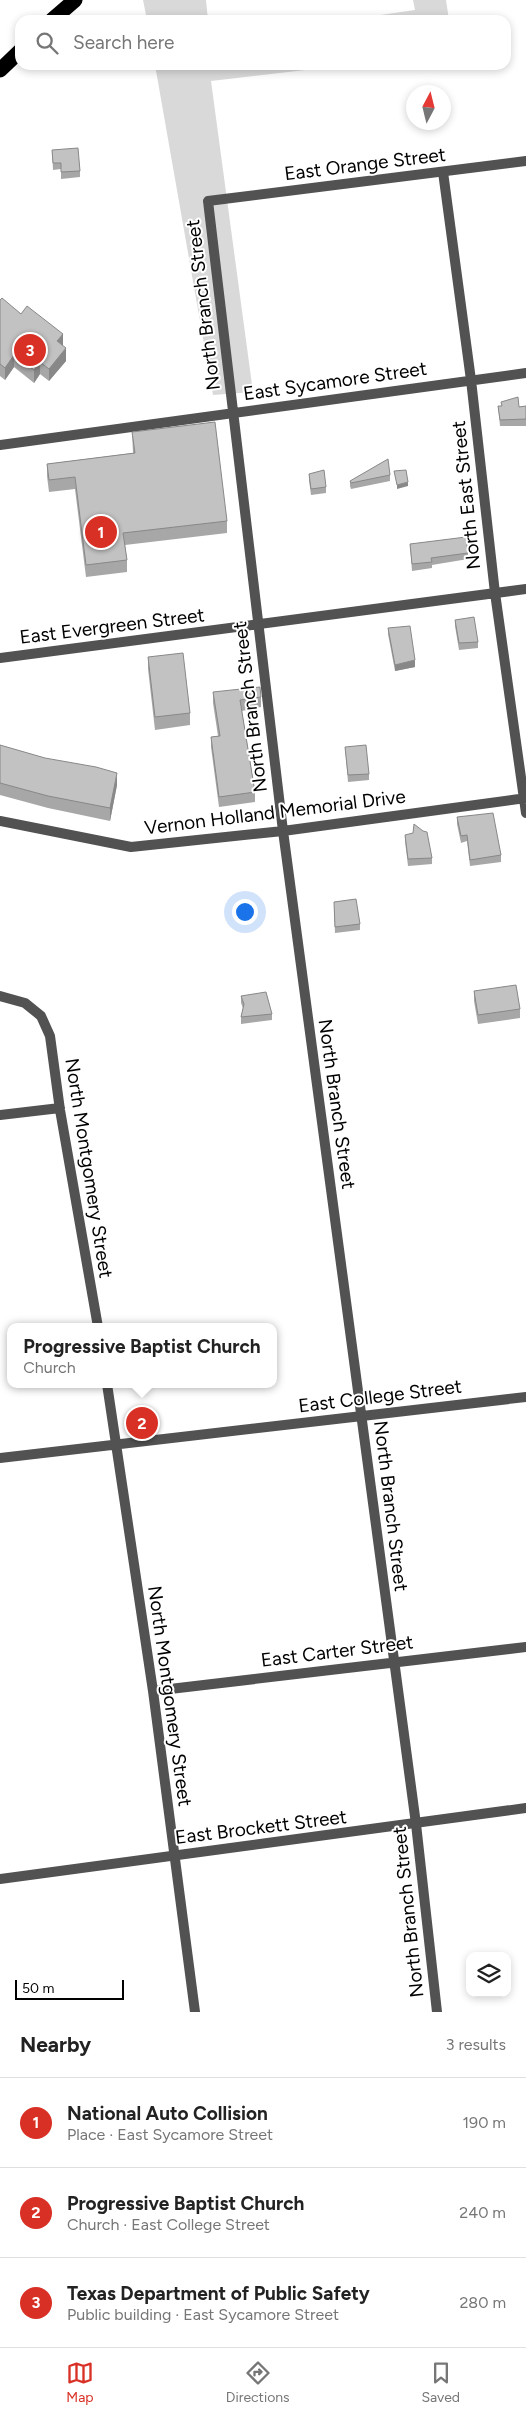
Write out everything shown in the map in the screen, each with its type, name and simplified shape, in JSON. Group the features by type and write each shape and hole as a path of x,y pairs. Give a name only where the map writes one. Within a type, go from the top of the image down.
{"highway":[{"path":"58,15 75,0"},
{"path":"0,70 15,56"}],"street":[{"name":"East Orange Street","path":"208,201 526,161"},
{"name":"North East Street","path":"443,172 472,380 495,593 526,813"},
{"name":"North Branch Street","path":"208,201 282,831 416,1824 437,2012"},
{"name":"East Sycamore Street","path":"0,445 526,373"},
{"name":"East Evergreen Street","path":"0,658 526,589"},
{"name":"Vernon Holland Memorial Drive","path":"0,821 131,848 282,831 525,798"},
{"name":"North Montgomery Street","path":"0,996 25,1003 41,1016 50,1036 60,1108 97,1323"},
{"path":"0,1115 60,1108"},
{"name":"North Montgomery Street","path":"108,1388 118,1445 153,1691 173,1856 195,2012"},
{"name":"East College Street","path":"0,1458 526,1397"},
{"name":"East Carter Street","path":"153,1691 526,1647"},
{"name":"East Brockett Street","path":"0,1879 526,1808"}],"shaded area":[{"path":"143,0 206,0 208,15 146,15"},
{"path":"413,0 446,0 448,15 380,15 415,10"},
{"path":"156,70 305,70 211,81 253,392 213,395"}],"building":[{"path":"78,148 80,171 61,172 61,163 53,163 52,150"},
{"path":"2,298 21,314 27,306 63,334 57,341 66,348 49,369 40,362 34,370 14,355 5,368 0,364 0,300"},
{"path":"518,397 519,407 526,406 526,419 500,420 498,406 502,406 501,402"},
{"path":"215,422 227,521 123,533 127,560 86,565 75,477 49,480 47,464 135,453 132,432"},
{"path":"388,459 390,475 351,483 350,481"},
{"path":"324,470 326,487 311,489 309,474"},
{"path":"406,470 408,482 397,485 394,471"},
{"path":"466,537 468,553 431,558 432,562 412,564 410,544"},
{"path":"474,617 478,642 459,643 455,620"},
{"path":"410,626 415,660 395,665 388,628"},
{"path":"183,653 190,713 155,717 148,657"},
{"path":"260,687 261,697 240,700 255,792 219,797 211,737 220,736 213,692"},
{"path":"0,745 45,758 96,767 117,773 110,808 48,796 0,783"},
{"path":"366,745 369,774 348,775 345,747"},
{"path":"493,813 501,855 470,860 467,835 461,836 457,817"},
{"path":"414,824 427,832 432,858 408,859 405,835 413,833"},
{"path":"356,899 360,924 335,927 334,902"},
{"path":"516,985 520,1009 478,1015 474,991"},
{"path":"266,992 272,1014 241,1017 244,1004 241,996"}],"place":[{"name":"Texas Department of Public Safety","path":"30,350"},
{"name":"National Auto Collision","path":"101,532"},
{"name":"Progressive Baptist Church","path":"142,1423"}]}
